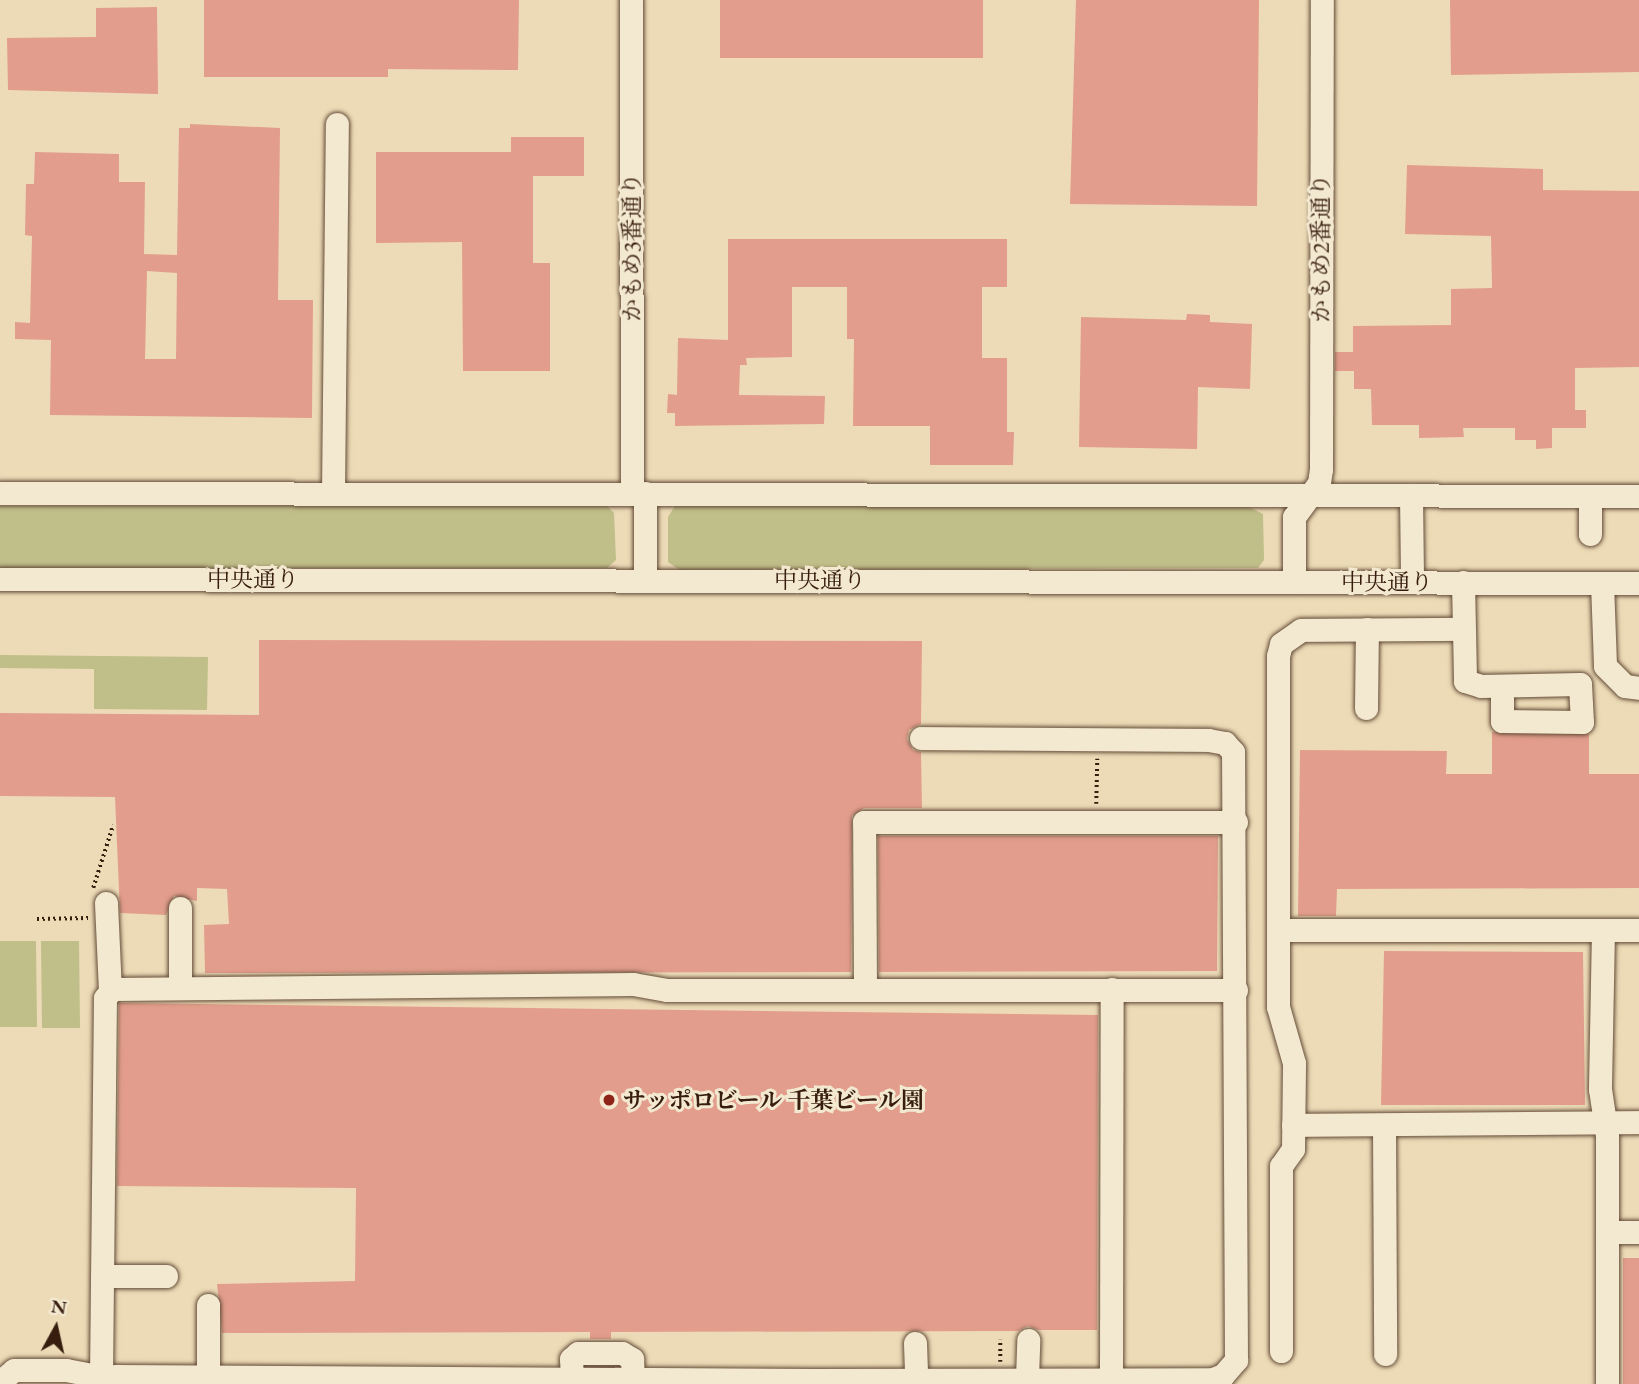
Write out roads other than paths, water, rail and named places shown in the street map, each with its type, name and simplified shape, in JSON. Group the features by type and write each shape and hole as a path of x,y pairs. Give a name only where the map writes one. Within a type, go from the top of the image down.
{"street":[{"name":"かもめ3番通り","path":"631,0 638,493 645,580"},
{"name":"かもめ2番通り","path":"1294,581 1294,517 1312,494 1321,470 1322,0"},
{"path":"333,493 337,124"},
{"path":"0,493 1639,496"},
{"path":"1411,495 1412,582"},
{"path":"1590,496 1590,534"},
{"name":"中央通り","path":"0,579 1639,583"},
{"path":"1463,582 1465,681 1502,685 1580,684 1582,722 1502,721 1502,685"},
{"path":"1602,583 1605,666 1625,686 1639,688"},
{"path":"1366,708 1367,629"},
{"path":"1281,1351 1281,1166 1293,1149 1293,1125 1292,1052 1278,1017 1278,656 1281,644 1301,630 1463,629"},
{"path":"0,1382 14,1370 66,1370 98,1381 208,1376 572,1381 633,1377 732,1382 1027,1378 1225,1379 1236,1360 1236,762 1225,743 921,737"},
{"path":"865,989 864,822 1236,822"},
{"path":"180,908 180,987"},
{"path":"96,909 110,989 105,999 98,1381"},
{"path":"1278,930 1639,930"},
{"path":"1603,930 1600,1089 1606,1123 1607,1384"},
{"path":"110,989 633,984 667,990 1236,990"},
{"path":"1111,1379 1112,989"},
{"path":"1293,1125 1639,1122"},
{"path":"1384,1125 1385,1354"},
{"path":"1607,1232 1639,1232"},
{"path":"102,1276 166,1276"},
{"path":"208,1306 208,1376"},
{"path":"1027,1378 1028,1340"},
{"path":"915,1343 915,1379"}],"place":[{"name":"サッポロビール 千葉ビール園","path":"609,1100"}]}
